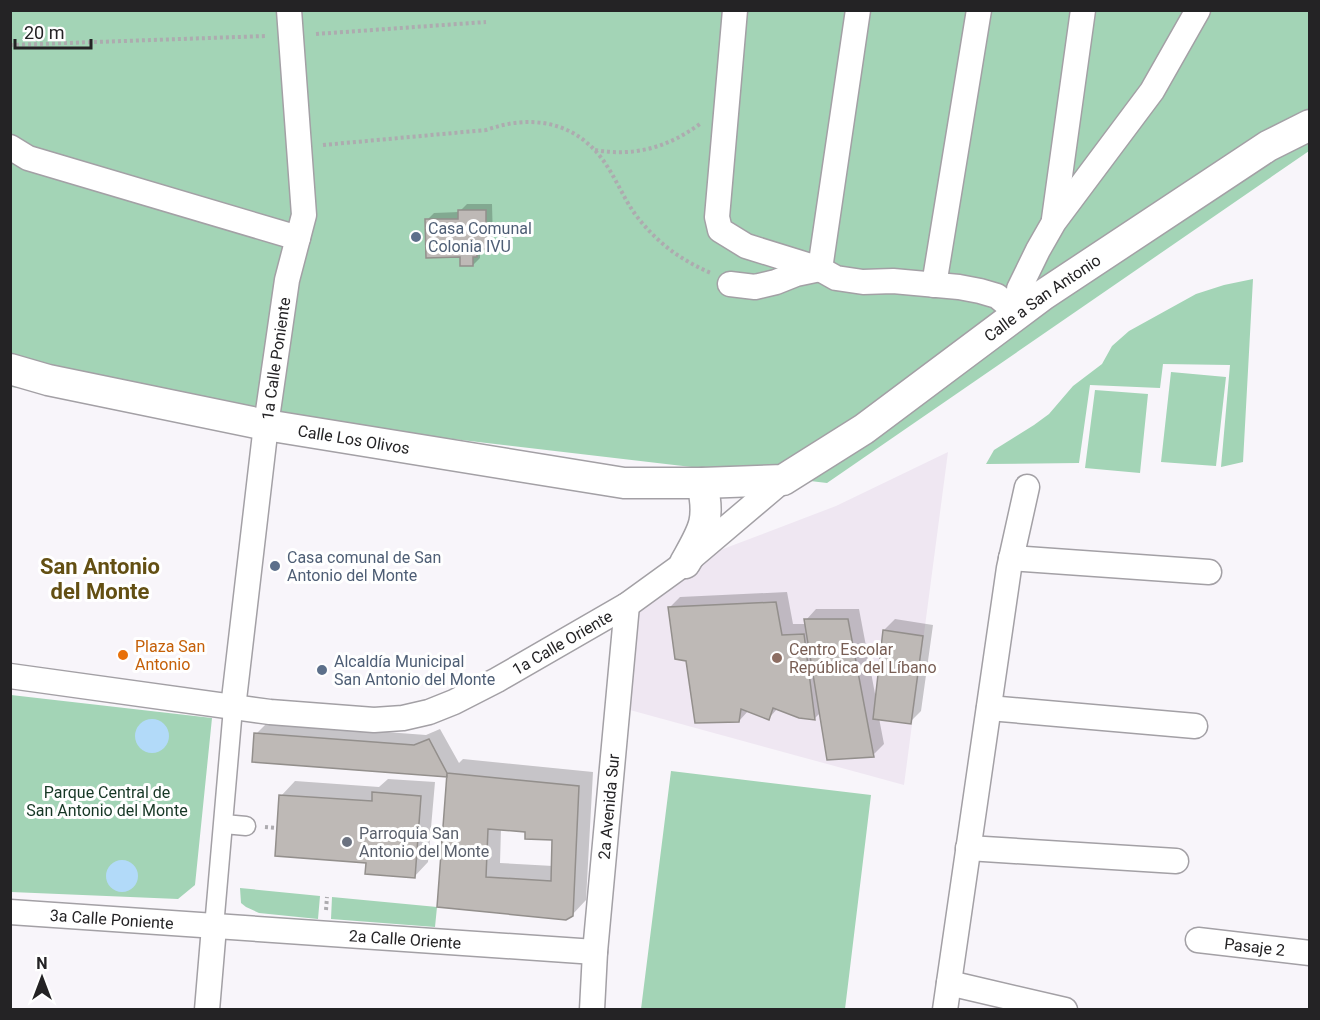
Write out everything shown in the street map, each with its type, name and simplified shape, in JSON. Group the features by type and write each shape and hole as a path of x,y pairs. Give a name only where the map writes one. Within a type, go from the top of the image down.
{"street":[{"name":"1a Calle Poniente","path":"233,708 266,425 287,280 304,215 289,10"},
{"path":"735,10 717,217 720,230 746,246 820,269 836,278 863,282 893,281 959,287 997,296 1019,314"},
{"path":"820,269 858,10"},
{"path":"934,285 979,10"},
{"path":"1054,222 1083,10"},
{"path":"1019,314 1019,289 1054,222 1152,91 1198,10"},
{"name":"Calle a San Antonio","path":"783,480 864,429 1053,289 1268,146 1310,125"},
{"path":"10,147 28,158 298,238"},
{"path":"730,284 755,287 820,269"},
{"name":"Calle Los Olivos","path":"10,369 48,380 266,425 624,483 783,480"},
{"name":"1a Calle Oriente","path":"233,708 374,720 403,718 429,712 454,702 497,681 627,605 686,564 783,480"},
{"path":"686,564 706,521 706,503 702,483"},
{"path":"945,1010 1011,558 1026,487"},
{"path":"1011,558 1209,572"},
{"name":"2a Avenida Sur","path":"592,1010 595,952 627,605"},
{"path":"10,676 233,708 207,1010"},
{"path":"989,708 1195,726"},
{"path":"224,824 246,826"},
{"path":"968,848 1176,861"},
{"name":"3a Calle Poniente","path":"10,912 214,927"},
{"name":"2a Calle Oriente","path":"214,927 595,952"},
{"name":"Pasaje 2","path":"1198,940 1310,953"},
{"path":"949,983 1065,1010"}],"path":[{"path":"10,45 291,35 486,22"},
{"path":"594,150 627,153 665,145 727,105"},
{"path":"299,148 486,130 506,123 545,123 569,129 582,138 600,157 634,213 651,234 680,257 730,284"}],"shaded area":[{"name":"Centro Escolar República del Líbano","path":"948,452 904,785 630,710 637,606 723,549 836,506"}],"green space":[{"path":"10,11 1309,11 1309,151 827,483 11,387"},
{"path":"1253,279 1243,462 1221,467 1230,365 1163,364 1160,388 1090,385 1079,463 986,464 994,450 1049,414 1073,386 1102,364 1112,346 1129,331 1196,294"},
{"path":"1171,372 1226,377 1216,466 1161,462"},
{"path":"1095,390 1148,394 1140,473 1085,468"},
{"name":"Parque Central de San Antonio del Monte","path":"11,695 212,718 195,885 178,899 11,892"},
{"path":"671,771 871,795 845,1009 641,1009"},
{"path":"240,888 320,896 318,919 259,913 241,903"},
{"path":"332,897 437,907 435,927 331,919"}],"water":[{"path":"152,719 164,724 169,736 164,748 152,753 140,748 135,736 140,724"},
{"path":"122,860 134,864 138,876 134,888 122,892 110,888 106,876 110,864"}],"building":[{"path":"458,210 486,210 486,249 477,249 477,257 473,257 473,266 460,266 460,257 426,258 425,219 458,219"},
{"path":"776,602 782,635 804,634 815,720 799,718 773,708 769,720 741,709 739,722 695,723 686,661 675,659 668,607"},
{"path":"804,619 848,619 874,757 827,760"},
{"path":"883,630 923,636 911,724 873,719"},
{"path":"254,733 414,745 429,739 447,777 252,762"},
{"path":"447,773 579,786 573,916 566,920 437,907","holes":["488,829 525,832 525,839 552,840 551,881 486,877"]},
{"name":"Parroquia San Antonio del Monte","path":"372,792 421,796 415,878 365,874 366,863 275,856 279,795 372,801"}],"place":[{"name":"Casa Comunal Colonia IVU","path":"416,237"},
{"name":"Casa comunal de San Antonio del Monte","path":"275,566"},
{"name":"Plaza San Antonio","path":"123,655"},
{"name":"Centro Escolar República del Líbano","path":"777,658"},
{"name":"Alcaldía Municipal San Antonio del Monte","path":"322,670"},
{"name":"Parroquia San Antonio del Monte","path":"347,842"}],"district":[{"name":"San Antonio del Monte","path":"100,578"}]}
